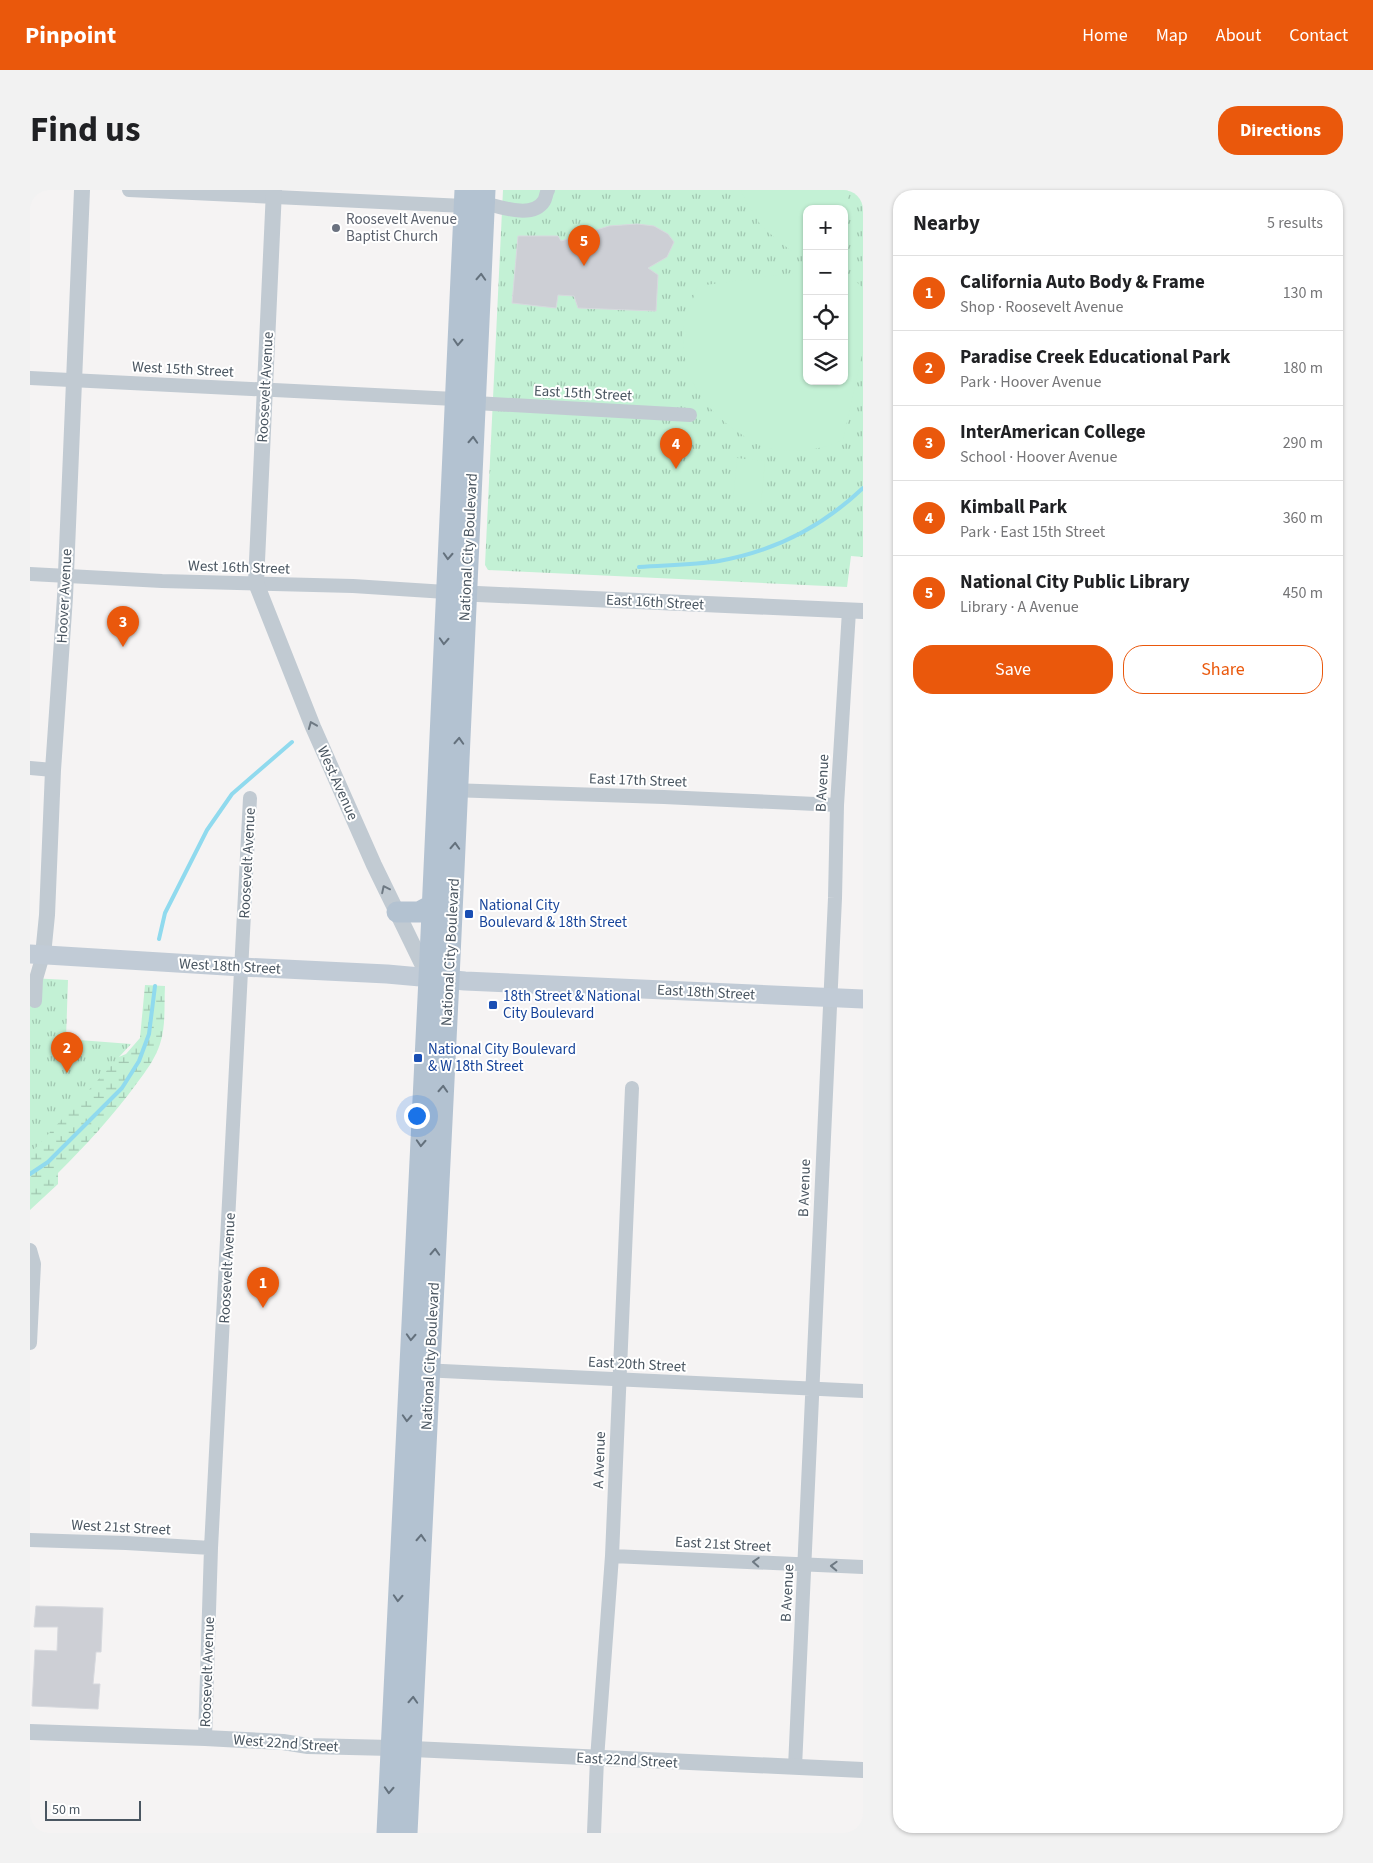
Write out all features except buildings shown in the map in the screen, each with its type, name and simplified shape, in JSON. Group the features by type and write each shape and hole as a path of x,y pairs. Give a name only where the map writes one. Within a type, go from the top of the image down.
{"main road":[{"name":"National City Boulevard","path":"387,1833 401,1748 439,978 474,196"},
{"name":"National City Boulevard","path":"439,978 432,905 447,790"},
{"path":"397,912 419,912 432,905"},
{"name":"West 18th Street","path":"36,954 439,978"},
{"name":"East 18th Street","path":"439,978 863,999"},
{"name":"National City Boulevard","path":"401,1748 407,1833"}],"street":[{"name":"Hoover Avenue","path":"35,1001 36,954 47,915 53,770 66,576 82,190"},
{"path":"129,190 474,196 507,209 531,211 543,202 548,190"},
{"name":"Roosevelt Avenue","path":"256,583 274,193"},
{"name":"West 15th Street","path":"30,378 465,401"},
{"name":"East 15th Street","path":"465,401 690,415"},
{"name":"West 16th Street","path":"30,574 353,586 456,593"},
{"name":"West Avenue","path":"256,583 313,727 374,865 397,912 439,978"},
{"name":"East 16th Street","path":"456,593 856,611"},
{"name":"B Avenue","path":"795,1767 837,805 856,611"},
{"path":"30,768 53,770"},
{"name":"East 17th Street","path":"447,790 837,805"},
{"name":"Roosevelt Avenue","path":"205,1738 211,1548 250,798"},
{"name":"A Avenue","path":"594,1833 597,1759 612,1556 618,1379 632,1088"},
{"path":"30,1250 34,1264 30,1343"},
{"name":"East 20th Street","path":"419,1370 863,1392"},
{"name":"West 21st Street","path":"30,1540 211,1548"},
{"name":"East 21st Street","path":"612,1556 863,1567"},
{"name":"West 22nd Street","path":"30,1732 205,1738 283,1742 308,1746 401,1748"},
{"name":"East 22nd Street","path":"401,1748 597,1759 863,1770"}],"green space":[{"path":"503,190 863,190 863,557 851,556 847,587 488,570 485,565"},
{"path":"741,190 848,190 848,205 803,205 803,252 790,250 762,227 746,202"},
{"path":"793,273 803,274 803,385 848,385 848,276 863,288 863,350 843,440 811,450 776,450 754,443 714,413 697,390 686,364 684,349 683,327 698,286"},
{"path":"737,458 765,461 761,504 733,502"},
{"path":"30,978 68,980 66,1039 131,1044 30,1154"},
{"path":"145,985 165,986 163,1030 156,1055 144,1074 118,1107 58,1173 58,1184 30,1210 30,1137 109,1061 126,1054 140,1038"}],"waterway":[{"path":"639,567 719,561 759,551 814,526 863,488"},
{"path":"159,939 165,913 207,830 232,794 292,742"},
{"path":"30,1174 48,1162 122,1088 139,1061 149,1034 155,986"}],"place":[{"name":"Roosevelt Avenue Baptist Church","path":"336,228"},
{"name":"National City Public Library","path":"584,266"},
{"name":"Kimball Park","path":"676,469"},
{"name":"InterAmerican College","path":"123,647"},
{"name":"National City Boulevard & 18th Street","path":"469,914"},
{"name":"18th Street & National City Boulevard","path":"493,1005"},
{"name":"National City Boulevard & W 18th Street","path":"418,1058"},
{"name":"Paradise Creek Educational Park","path":"67,1073"},
{"name":"California Auto Body & Frame","path":"263,1308"}]}
